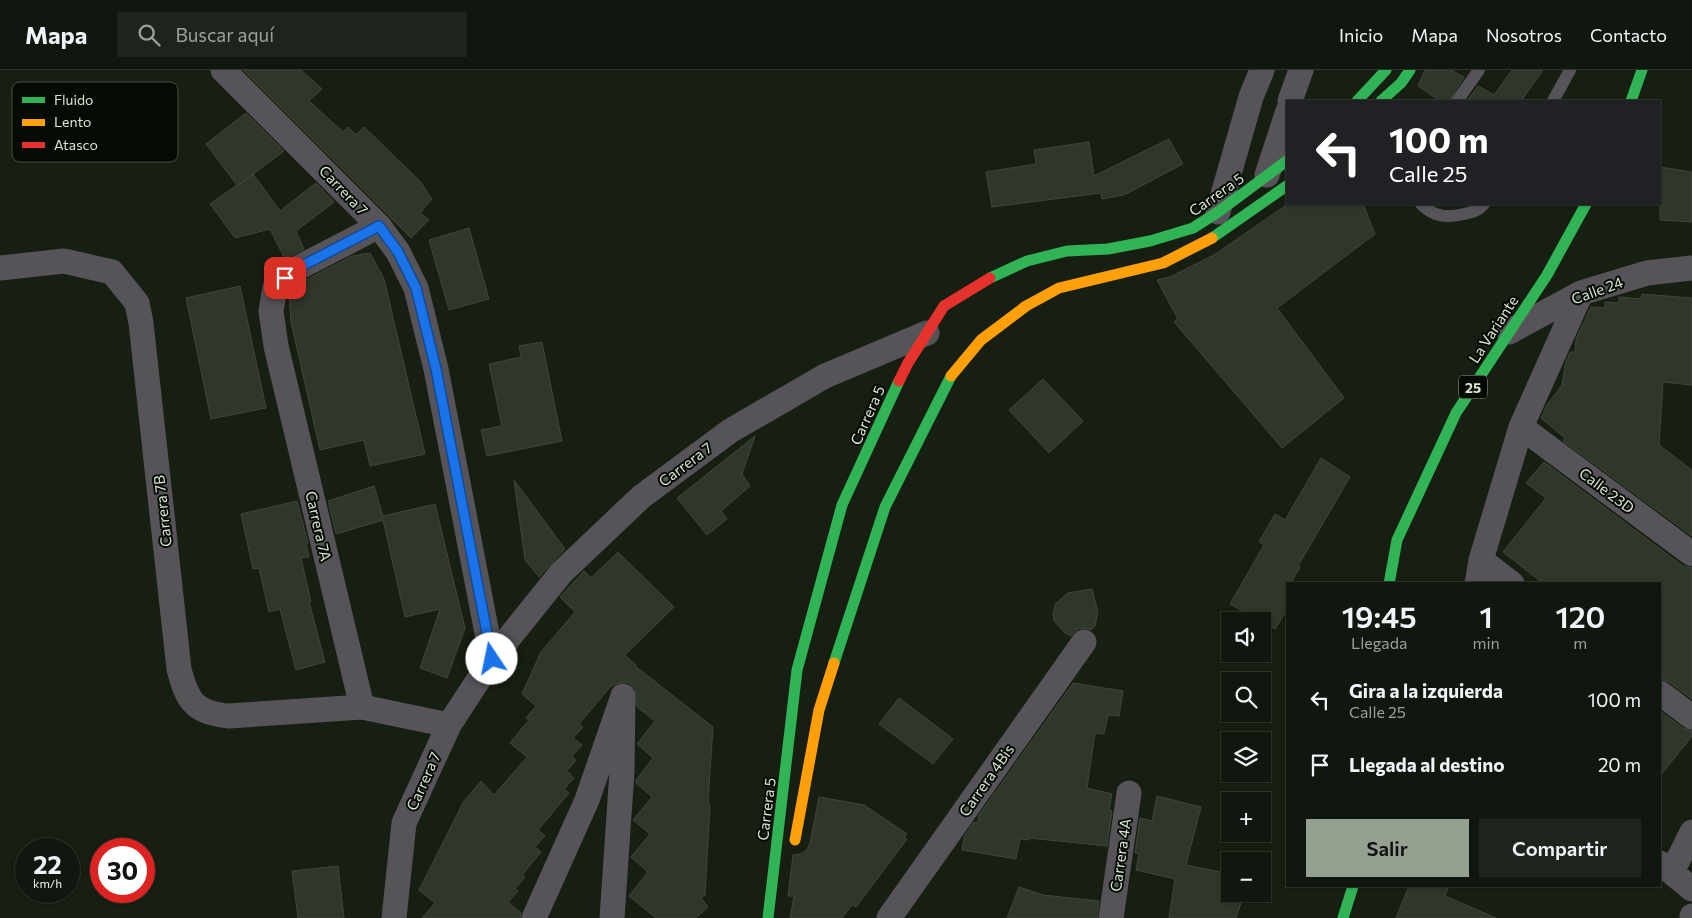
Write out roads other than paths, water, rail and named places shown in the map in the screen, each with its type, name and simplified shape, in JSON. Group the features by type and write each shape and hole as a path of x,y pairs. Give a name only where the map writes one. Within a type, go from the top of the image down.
{"street":[{"name":"Carrera 7","path":"223,70 379,226 398,252 416,288 436,369 492,659"},
{"path":"1218,212 1252,97 1262,70"},
{"path":"1290,100 1301,70"},
{"path":"1358,100 1386,70"},
{"path":"1382,100 1401,83 1410,70"},
{"path":"1631,100 1642,70"},
{"path":"1278,180 1286,125"},
{"name":"Carrera 5","path":"793,847 819,710 885,508 948,380 981,340 1026,306 1059,288 1163,262 1207,241 1278,180 1286,164"},
{"name":"Carrera 5","path":"768,918 797,670 842,505 895,389 944,306 996,274 1027,261 1067,251 1108,249 1150,241 1193,228 1218,212 1278,180"},
{"name":"La Variante","path":"1389,582 1398,540 1456,413 1547,275 1585,205"},
{"name":"Carrera 7A","path":"362,707 276,346 271,312 275,287 296,269 379,226"},
{"name":"Carrera 7B","path":"0,268 64,261 112,272 137,303 144,343 179,669 186,695 203,711 213,715 228,716 362,707"},
{"name":"Calle 24","path":"1509,332 1581,293 1647,273 1692,268"},
{"path":"1506,582 1479,572 1521,427 1581,293"},
{"name":"Carrera 7","path":"394,918 404,823 448,725 492,659 562,573 641,497 730,431 825,376 927,333"},
{"name":"Calle 23D","path":"1521,427 1692,554"},
{"name":"Carrera 4Bis","path":"888,918 1084,642"},
{"path":"1661,694 1692,717"},
{"path":"534,918 587,800 623,696 622,771 612,918"},
{"path":"362,707 448,725"},
{"name":"Carrera 4A","path":"1112,918 1129,793"},
{"path":"1692,832 1666,867 1692,889"},
{"path":"1343,918 1352,887"}],"lane":[{"path":"1459,100 1479,70"},
{"path":"1554,100 1570,70"},
{"path":"1422,205 1428,211 1446,218 1479,210 1483,205"}]}
